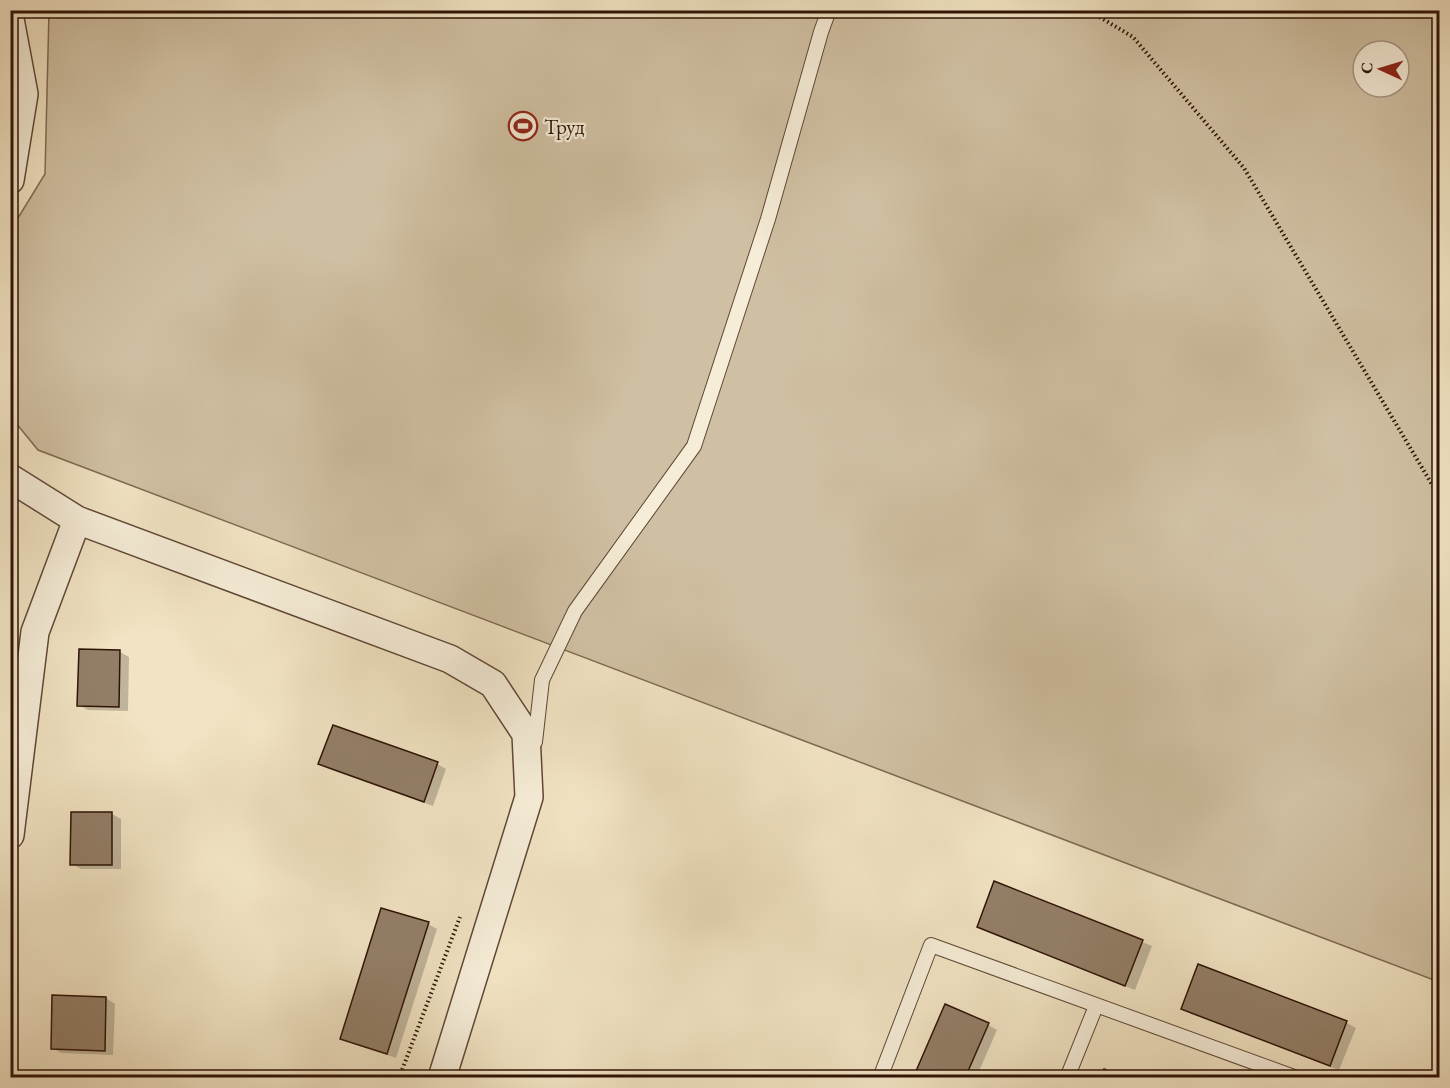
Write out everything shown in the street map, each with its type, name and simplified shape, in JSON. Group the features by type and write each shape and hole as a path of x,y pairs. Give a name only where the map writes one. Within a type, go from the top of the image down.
{"street":[{"path":"10,19 24,94 10,180"},
{"path":"10,478 76,520 450,659 493,684 526,734 529,797 442,1077"},
{"path":"10,835 23,630 76,520"}],"lane":[{"path":"529,797 542,680 575,611 694,446 768,219 829,10"},
{"path":"880,1077 931,945 1297,1077"},
{"path":"1067,1077 1096,1006"}],"path":[{"path":"1088,10 1133,37 1244,168 1440,498"},
{"path":"399,1077 462,911"}],"shaded area":[{"path":"49,11 1439,11 1439,982 38,450 11,417 10,231 45,174"}],"building":[{"path":"79,649 120,650 119,707 77,706"},
{"path":"333,725 438,762 424,802 318,764"},
{"path":"71,812 112,812 112,865 70,865"},
{"path":"994,881 1143,940 1125,986 977,927"},
{"path":"381,908 429,922 387,1054 340,1039"},
{"path":"1198,964 1347,1021 1330,1066 1181,1009"},
{"path":"52,995 106,997 105,1051 51,1049"},
{"path":"945,1004 989,1023 965,1078 913,1078"},
{"path":"1104,1069 1125,1078 1101,1078"},
{"path":"501,1071 523,1078 499,1078"}],"place":[{"name":"Труд","path":"523,126"}]}
